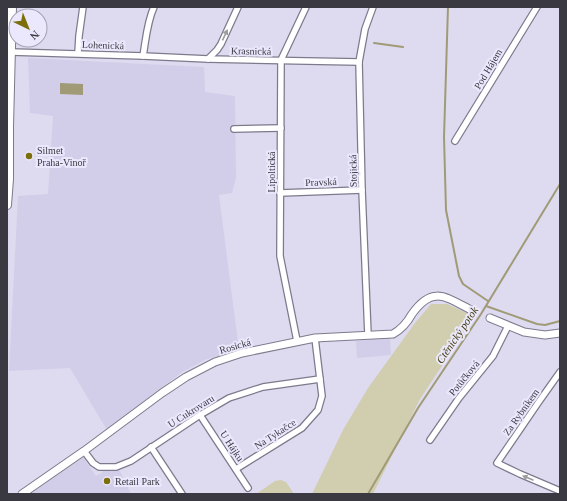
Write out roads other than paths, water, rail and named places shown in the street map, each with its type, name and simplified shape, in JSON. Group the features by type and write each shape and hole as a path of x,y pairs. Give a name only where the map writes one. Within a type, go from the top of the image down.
{"main road":[{"path":"7,205 9,179 8,126 12,7"}],"street":[{"path":"78,53 83,7"},
{"path":"143,56 146,30 150,14 154,7"},
{"path":"208,59 221,44 238,7"},
{"name":"Lipoltická","path":"297,341 280,256 281,60 306,7"},
{"name":"Stojická","path":"368,335 362,190 359,62 365,29 373,7"},
{"name":"Pod Hájem","path":"455,141 537,7"},
{"name":"Lohenická","path":"11,52 143,56"},
{"name":"Krasnická","path":"143,56 359,62"},
{"path":"234,129 281,128"},
{"name":"Pravská","path":"280,193 362,190"},
{"name":"Rosická","path":"22,494 84,451 162,393 186,377 215,362 242,353 315,338 393,334 402,328 422,302 431,296 440,295 446,297 473,311"},
{"path":"490,318 524,332 545,335 560,333"},
{"name":"Potůčková","path":"430,440 459,398 493,356 508,326"},
{"name":"Na Tykačce","path":"236,469 302,428 318,410 322,396 315,338"},
{"name":"Za Rybníkem","path":"560,372 497,463 560,491"},
{"name":"U Cukrovaru","path":"84,451 93,463 99,467 116,467 131,461 200,415 229,398 263,387 320,379"},
{"name":"U Hájku","path":"200,415 248,488"},
{"path":"152,447 182,494"}],"waterway":[{"path":"448,7 444,137 446,210 459,276 463,284 488,301"},
{"path":"374,43 403,47"},
{"name":"Ctěnický potok","path":"368,494 418,408 481,314 560,184"},
{"path":"486,306 537,324 545,325 560,321"}],"place":[{"name":"Silmet Praha-Vinoř","path":"29,156"},
{"name":"Retail Park","path":"107,481"}]}
